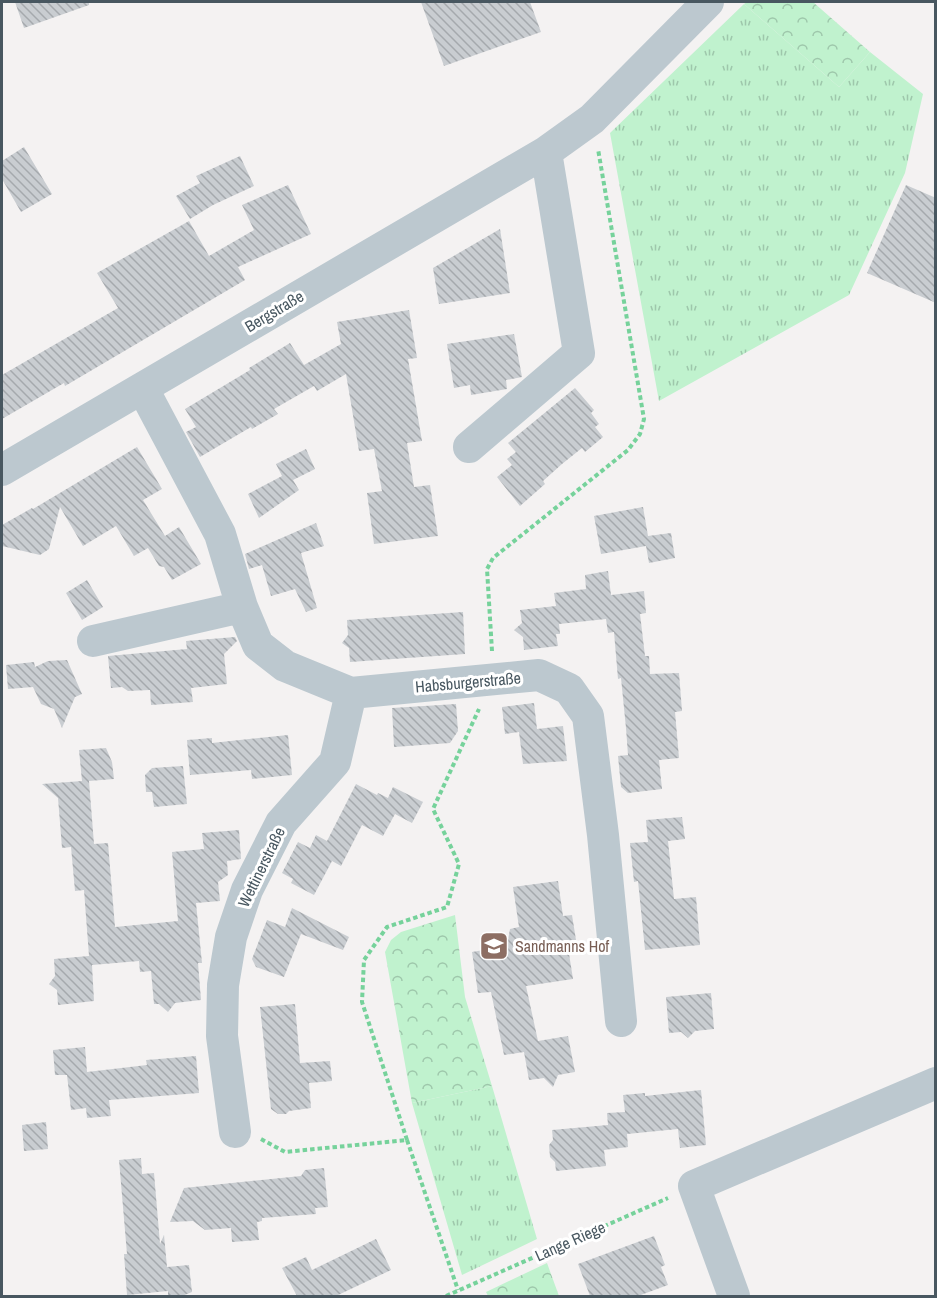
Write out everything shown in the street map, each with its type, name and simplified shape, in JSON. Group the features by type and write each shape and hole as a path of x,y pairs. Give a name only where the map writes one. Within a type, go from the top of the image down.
{"street":[{"name":"Bergstraße","path":"2,470 546,152 592,119 708,2"},
{"path":"469,447 579,353 546,152"},
{"name":"Habsburgerstraße","path":"142,389 220,534 242,607 258,645 285,666 351,693 539,675 569,689 588,716 603,835 621,1021"},
{"path":"93,641 242,607"},
{"name":"Wettinerstraße","path":"235,1128 222,1036 223,985 231,937 247,890 281,824 335,762 351,693"},
{"path":"734,1296 694,1186 936,1083"}],"path":[{"path":"458,1290 362,1002 364,960 387,927 447,907 459,864 433,809 494,678 487,569 493,558 628,450 640,434 644,419 592,119"},
{"path":"235,1128 285,1152 407,1140"},
{"name":"Lange Riege","path":"446,1296 694,1186"}],"green space":[{"path":"747,2 813,2 870,52 839,87 744,4"},
{"path":"744,4 839,87 870,52 923,94 905,173 849,295 659,401 610,133"},
{"path":"455,915 465,997 492,1086 412,1103 385,952 391,940 401,932"},
{"path":"492,1086 537,1239 462,1275 412,1103"},
{"path":"547,1263 559,1296 488,1296 486,1292"}],"building":[{"path":"15,2 89,2 89,5 24,28"},
{"path":"421,2 530,2 541,32 444,66"},
{"path":"24,147 52,194 21,212 2,179 2,161"},
{"path":"240,156 254,186 213,205 190,219 176,196 200,183 196,176"},
{"path":"288,185 311,234 238,267 245,280 65,386 64,383 2,419 2,375 118,308 97,273 189,221 209,256 254,230 242,205"},
{"path":"906,185 936,198 936,303 867,273"},
{"path":"500,229 510,293 439,304 433,268"},
{"path":"409,310 417,358 408,359 422,441 407,443 414,487 430,485 438,536 374,544 367,493 382,491 374,449 359,451 346,374 317,391 314,386 274,409 278,414 200,457 186,432 196,427 185,409 290,343 304,365 341,344 337,322"},
{"path":"514,334 522,377 506,380 507,389 471,395 470,385 454,388 447,344"},
{"path":"575,388 594,410 591,413 599,424 595,427 603,437 585,452 582,448 562,464 543,481 545,484 520,506 497,477 512,465 507,459 516,452 508,443"},
{"path":"137,447 162,489 143,500 165,536 179,527 201,564 172,580 164,567 159,566 148,548 134,556 116,526 83,546 60,507 49,549 40,555 2,546 2,525"},
{"path":"306,449 315,469 293,480 299,490 259,518 248,494 282,476 276,464"},
{"path":"643,507 648,536 671,533 675,558 649,563 646,546 601,554 594,516"},
{"path":"316,523 324,546 301,553 317,608 306,612 295,589 271,596 262,565 249,569 245,554"},
{"path":"608,571 611,595 644,591 646,613 640,614 645,656 649,656 650,674 679,673 682,711 675,712 679,758 659,760 662,789 628,793 621,787 618,756 628,755 626,728 621,678 618,679 614,632 608,633 606,619 559,624 560,634 556,634 558,646 524,650 523,637 514,630 522,623 520,610 556,606 554,593 586,589 585,575"},
{"path":"87,580 103,607 82,620 66,593"},
{"path":"463,612 465,654 350,662 349,648 342,643 348,635 347,620"},
{"path":"235,637 237,641 224,654 227,684 191,688 193,702 151,705 150,690 128,691 122,687 111,688 108,656 187,649 186,641"},
{"path":"67,660 82,694 75,697 62,728 54,709 41,704 33,687 8,689 6,665 34,662 35,667 48,661"},
{"path":"534,703 537,729 563,726 567,761 523,764 519,732 505,734 502,707"},
{"path":"456,704 458,731 450,743 394,747 392,708"},
{"path":"288,735 292,775 252,779 251,770 190,775 187,740 212,738 212,743"},
{"path":"106,748 112,762 114,779 89,781 94,844 108,843 115,927 178,921 172,852 204,849 202,833 239,830 241,859 227,861 228,875 218,882 220,901 196,903 202,963 198,963 201,1000 175,1003 168,1012 159,1004 154,1004 151,971 140,972 139,961 92,965 94,1001 58,1005 57,990 49,984 55,976 54,959 89,956 84,890 75,891 71,847 62,848 58,798 42,784 82,781 79,750"},
{"path":"183,766 187,804 154,807 152,792 146,792 145,775 152,768"},
{"path":"356,784 388,798 393,787 423,802 412,823 395,814 383,836 362,825 341,866 332,861 314,895 291,883 293,879 282,873 298,842 310,848 316,835 327,841"},
{"path":"682,817 685,839 668,841 674,899 696,897 700,945 645,950 638,881 634,882 630,843 648,842 646,820"},
{"path":"558,881 563,916 572,915 576,940 567,941 573,979 526,986 538,1041 568,1036 575,1072 558,1075 553,1087 544,1078 529,1080 524,1052 504,1055 491,992 478,993 472,952 507,946 510,929 519,927 513,887"},
{"path":"292,908 349,937 343,950 301,934 284,977 256,967 252,959 267,920 285,927"},
{"path":"711,993 714,1029 695,1031 688,1038 681,1032 669,1033 666,997"},
{"path":"295,1004 300,1063 330,1061 332,1081 309,1083 311,1108 278,1114 271,1109 260,1007"},
{"path":"85,1047 87,1072 147,1065 146,1060 196,1056 199,1093 109,1100 111,1116 87,1118 86,1108 71,1110 67,1075 55,1075 53,1050"},
{"path":"701,1090 706,1145 680,1148 678,1129 627,1134 628,1147 604,1150 606,1166 556,1171 555,1162 550,1157 549,1145 553,1140 552,1130 608,1125 607,1113 625,1112 623,1095 645,1093 645,1096"},
{"path":"46,1122 48,1149 24,1151 22,1125"},
{"path":"141,1158 142,1174 154,1173 160,1244 164,1235 167,1267 189,1265 192,1292 182,1296 168,1296 168,1291 127,1295 124,1254 127,1254 119,1160"},
{"path":"324,1168 328,1207 315,1208 316,1214 262,1218 262,1221 257,1222 259,1240 232,1242 231,1228 205,1230 193,1221 170,1222 184,1188 301,1176 305,1170"},
{"path":"654,1236 665,1265 661,1267 668,1285 638,1296 590,1296 578,1264"},
{"path":"376,1239 391,1270 336,1296 297,1296 282,1268 306,1257 312,1270"}],"place":[{"name":"Sandmanns Hof","path":"494,946"}]}
